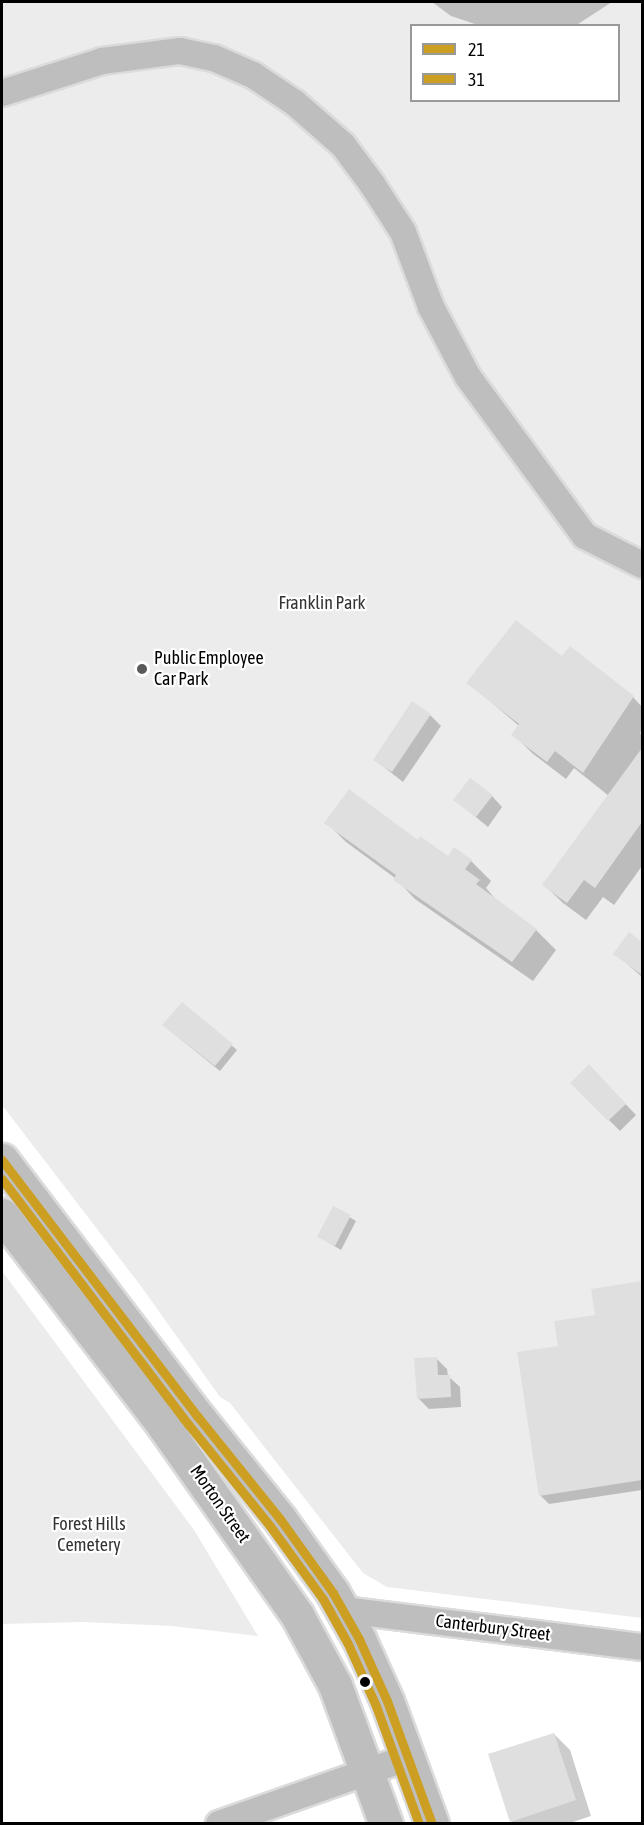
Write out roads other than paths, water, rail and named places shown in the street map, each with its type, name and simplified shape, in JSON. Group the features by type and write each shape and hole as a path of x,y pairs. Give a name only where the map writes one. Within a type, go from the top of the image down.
{"highway":[{"name":"Morton Street","path":"2,1160 224,1451 280,1519 344,1610 369,1660 409,1757 432,1824"},
{"name":"Morton Street","path":"2,1215 163,1425 287,1600 327,1668 386,1824"}],"street":[{"path":"2,93 102,61 180,51 214,58 253,75 295,103 343,145 372,184 403,232 431,307 468,376 585,536 642,565"},
{"name":"Canterbury Street","path":"344,1610 642,1647"},
{"path":"219,1824 409,1757"}],"place":[{"name":"Public Employee Car Park","path":"142,669"}],"park label":[{"name":"Franklin Park","path":"322,603"},
{"name":"Forest Hills Cemetery","path":"89,1535"}]}
